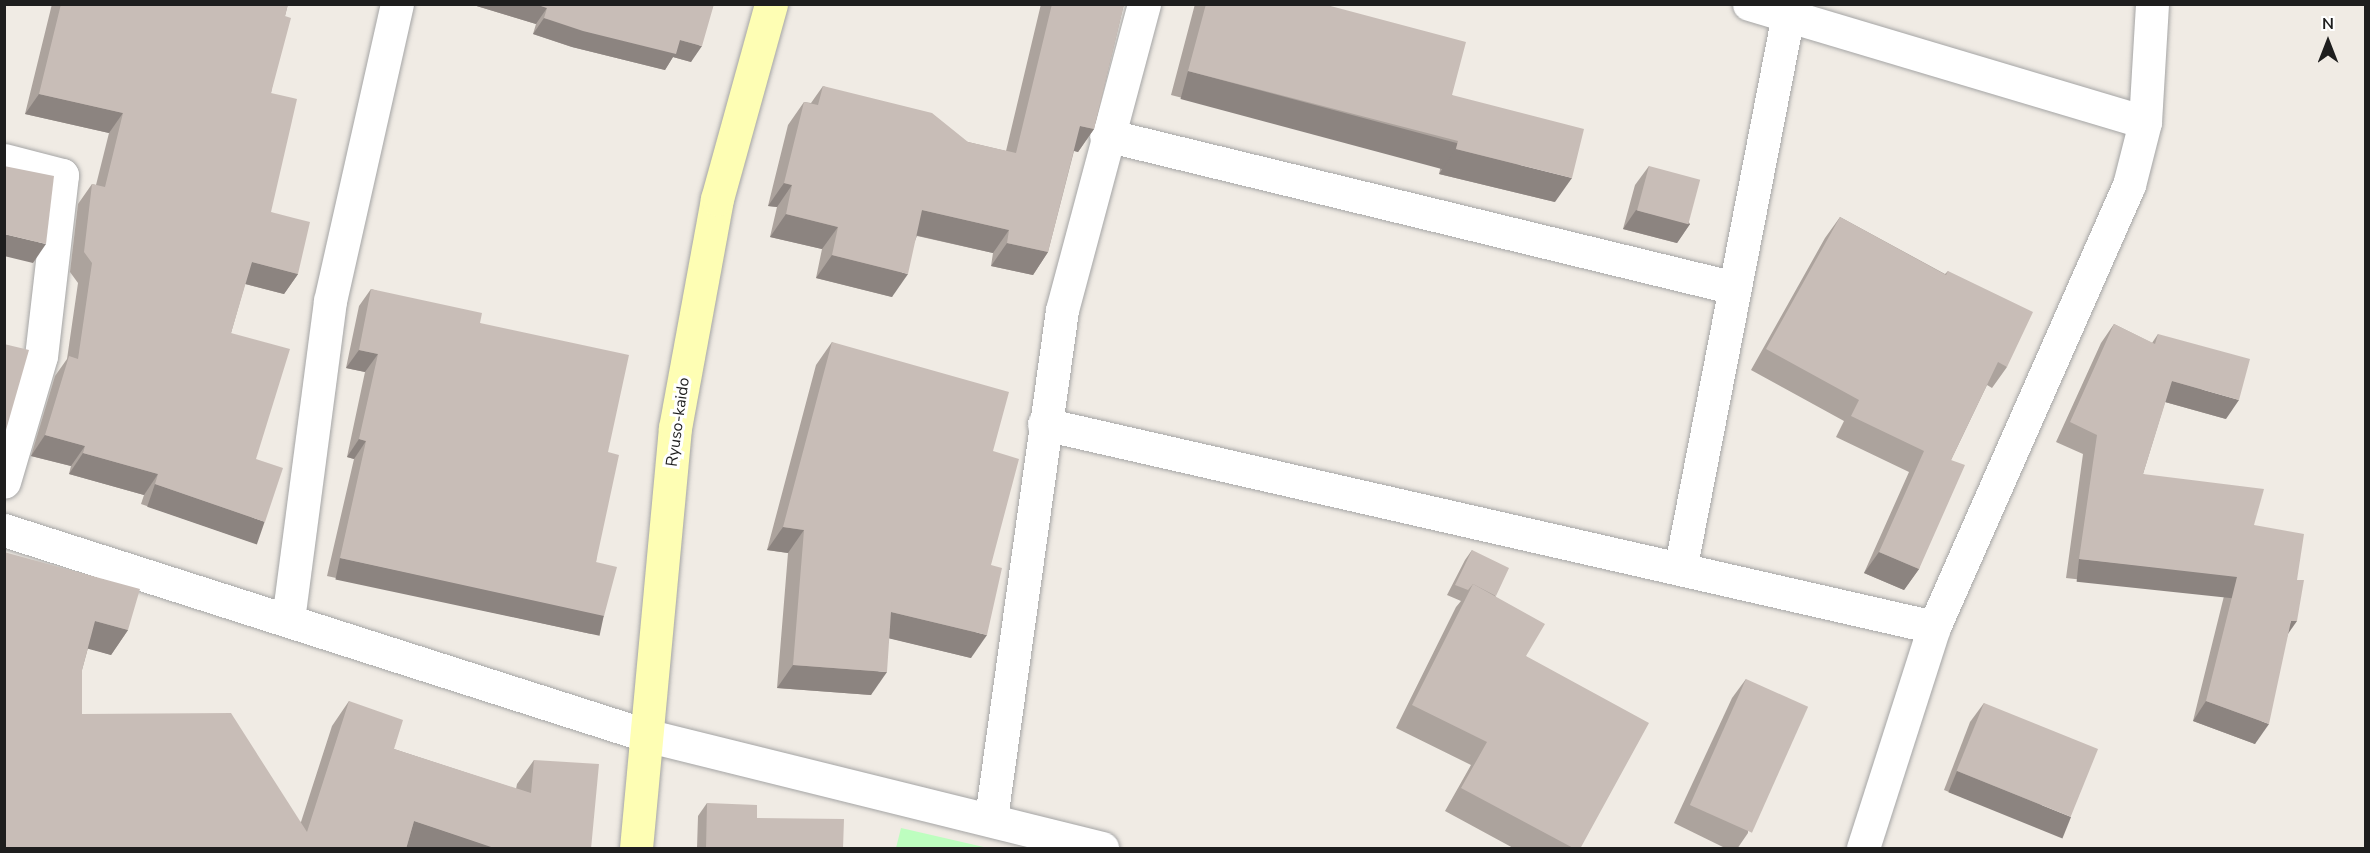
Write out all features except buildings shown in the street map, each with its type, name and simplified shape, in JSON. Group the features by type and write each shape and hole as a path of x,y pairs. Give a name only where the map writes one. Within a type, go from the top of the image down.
{"main road":[{"name":"Ryuso-kaido","path":"636,849 675,428 717,199 771,4"}],"street":[{"path":"288,620 330,301 397,4"},
{"path":"991,818 1044,424 1062,310 1106,135 1144,4"},
{"path":"1749,4 1789,10 2145,122"},
{"path":"1863,849 1934,627 2129,185 2145,122 2152,4"},
{"path":"1681,565 1789,10"},
{"path":"1106,135 1735,288"},
{"path":"4,160 62,175 41,356 4,482"},
{"path":"1044,424 1681,565 1934,627"},
{"path":"4,530 645,735 991,818 1102,849"}],"green space":[{"path":"901,828 988,848 896,848"}]}
